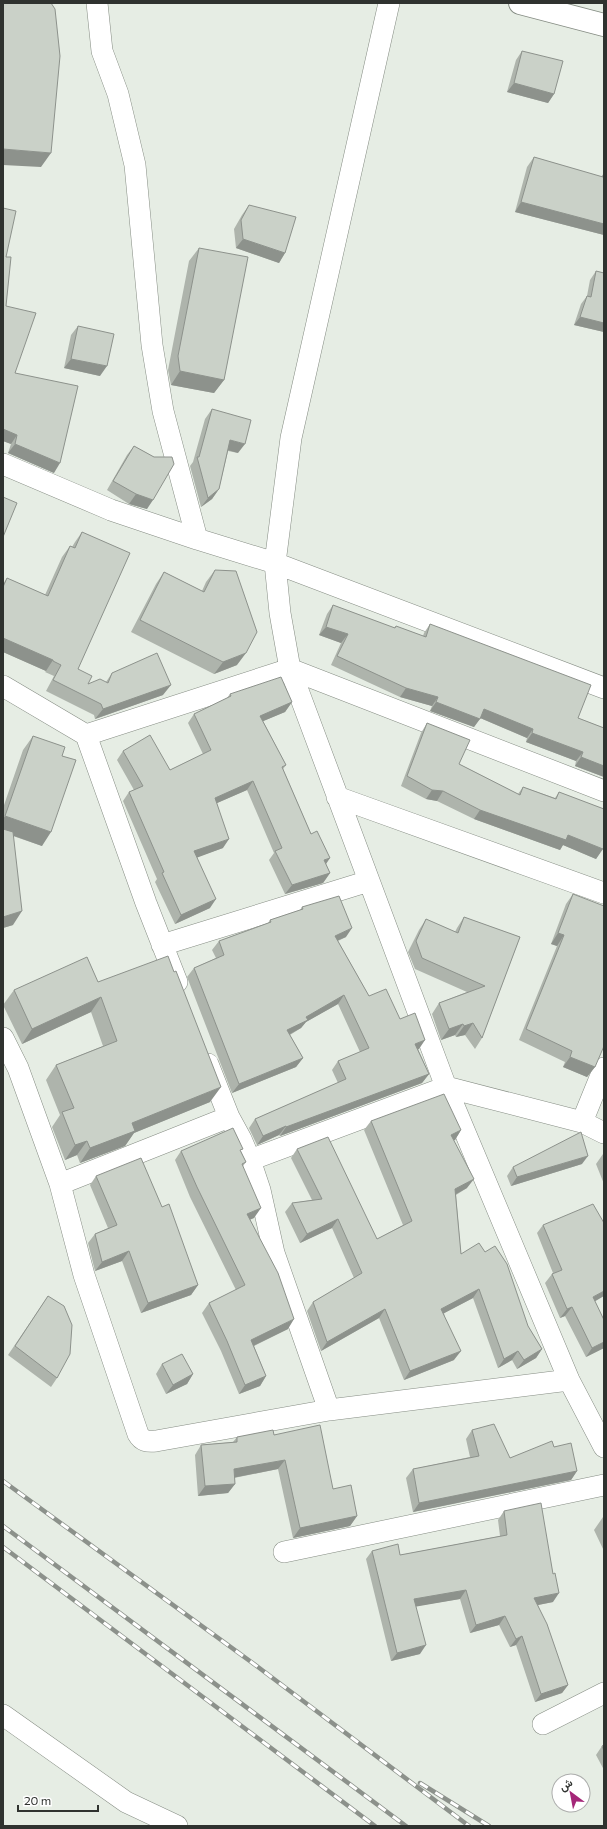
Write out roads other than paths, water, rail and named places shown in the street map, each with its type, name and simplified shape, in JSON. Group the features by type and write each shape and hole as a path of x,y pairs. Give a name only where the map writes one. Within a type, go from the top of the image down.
{"highway":[{"path":"520,3 604,25"}],"street":[{"path":"97,3 102,51 118,94 135,165 152,345 163,411 197,539"},
{"path":"388,3 291,438 275,563 280,613 290,669 446,1087 569,1380 604,1447"},
{"path":"3,464 111,510 275,563 604,688"},
{"path":"86,735 290,669 604,791"},
{"path":"3,686 86,735 184,1002"},
{"path":"337,797 604,893"},
{"path":"162,945 369,881"},
{"path":"3,1038 18,1068 60,1184 84,1275 141,1439 148,1442 156,1441 329,1410 569,1380"},
{"path":"201,1045 229,1117 242,1139 250,1160 260,1190 274,1253 329,1410"},
{"path":"582,1122 604,1068"},
{"path":"250,1160 446,1087 582,1122 604,1132"},
{"path":"60,1184 229,1117"},
{"path":"284,1552 604,1485"},
{"path":"543,1724 604,1693"},
{"path":"3,1715 126,1802 177,1826"}],"railway":[{"path":"3,1481 258,1667 469,1826"},
{"path":"3,1526 406,1826"},
{"path":"3,1547 375,1826"},
{"path":"420,1783 489,1826"}]}
